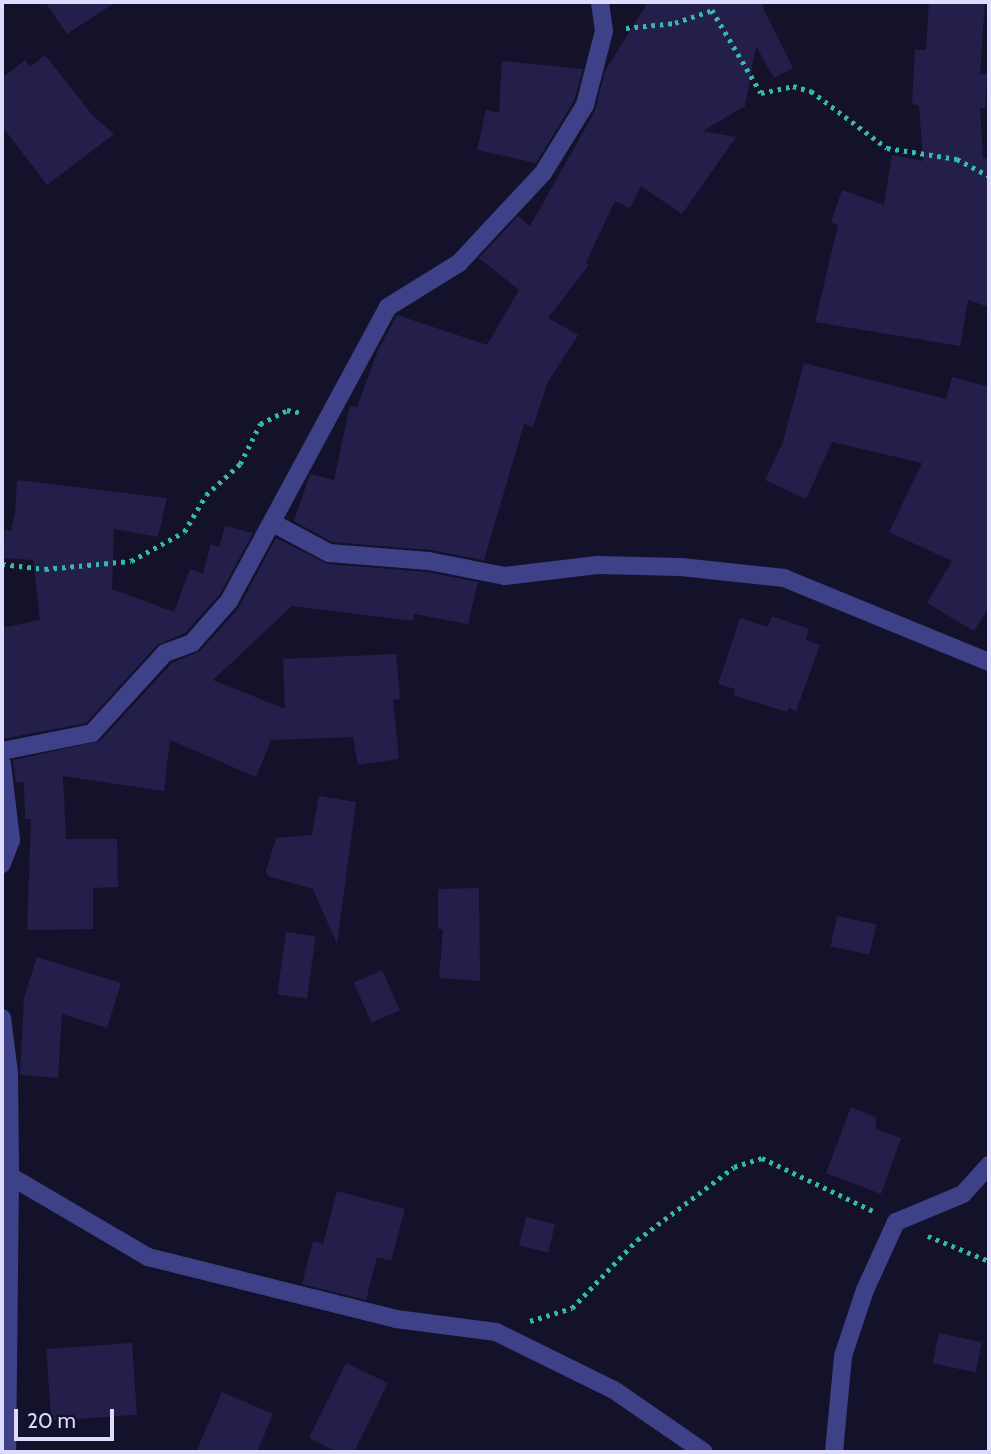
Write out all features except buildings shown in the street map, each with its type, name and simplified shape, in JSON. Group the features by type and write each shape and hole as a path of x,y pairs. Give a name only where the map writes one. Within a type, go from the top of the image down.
{"street":[{"path":"2,751 92,733 165,653 192,643 229,601 388,307 459,263 543,173 585,105 604,31 600,2"},
{"path":"273,523 329,553 429,562 505,576 597,565 681,567 785,578 989,662"},
{"path":"2,764 11,840 2,864"},
{"path":"2,1018 9,1073 7,1452"},
{"path":"834,1452 843,1356 865,1290 896,1222 963,1194 989,1165"},
{"path":"10,1176 148,1257 396,1319 496,1332 614,1390 704,1452"}],"path":[{"path":"604,31 675,23 712,10 761,93 793,86 811,91 830,101 887,148 957,159 989,176"},
{"path":"2,564 45,569 131,561 184,532 206,495 240,464 260,425 287,410 326,419"},
{"path":"496,1332 572,1308 637,1240 734,1167 762,1158 896,1222 989,1261"}]}
